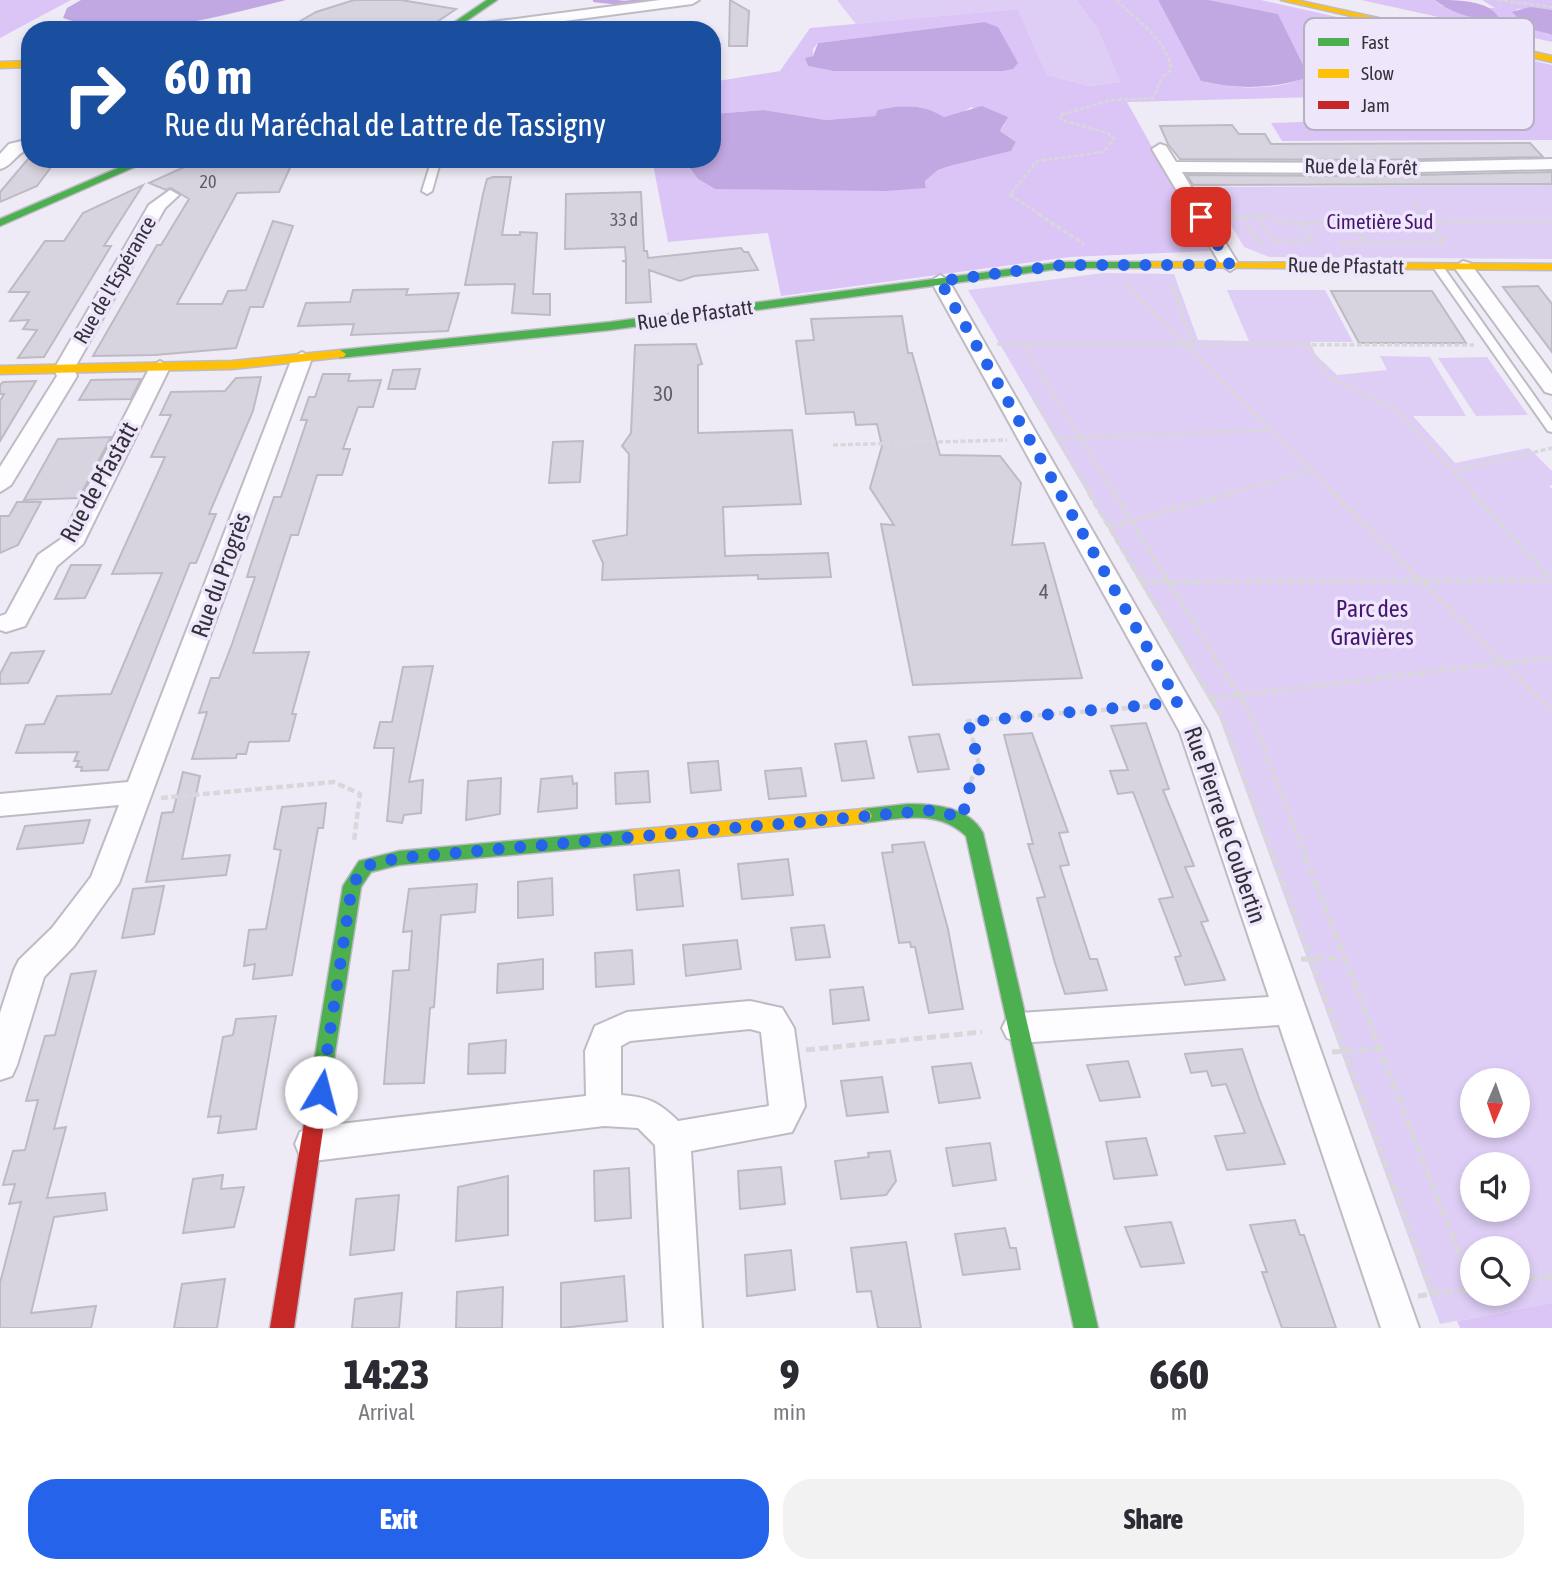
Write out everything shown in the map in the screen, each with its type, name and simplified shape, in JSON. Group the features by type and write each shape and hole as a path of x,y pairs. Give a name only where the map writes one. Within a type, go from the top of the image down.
{"main road":[{"path":"461,21 493,0"},
{"path":"1285,0 1366,18"},
{"path":"1324,0 1406,18"},
{"path":"1534,46 1552,50"},
{"path":"1534,55 1552,59"},
{"path":"0,65 21,64"},
{"path":"0,223 127,168"},
{"name":"Rue de Pfastatt","path":"0,370 160,367 302,358 610,326 1063,265 1438,267 1457,259 1552,267"},
{"path":"282,1328 352,886 365,866 399,858 934,810 962,818 974,833 1087,1328"}],"street":[{"path":"531,21 692,0"},
{"path":"0,164 15,147 21,146"},
{"path":"1160,149 1201,217 1217,236 1230,265"},
{"name":"Rue de la Forêt","path":"1170,167 1353,165 1374,168 1552,164"},
{"name":"Rue de l'Espérance","path":"0,485 67,376 64,369 158,205 170,195"},
{"path":"1457,259 1552,388"},
{"name":"Rue Pierre de Coubertin","path":"940,281 973,344 1194,732 1394,1314"},
{"name":"Rue du Progrès","path":"30,970 63,937 104,883 302,358"},
{"name":"Rue de Pfastatt","path":"6,623 16,620 47,561 71,544 160,367"},
{"path":"0,805 140,792"},
{"path":"0,989 30,970"},
{"path":"1,1057 30,970"},
{"path":"1019,1028 1289,1010"},
{"path":"604,1110 602,1051 607,1036 627,1027 750,1015 770,1018 777,1028 788,1106 780,1121 672,1138"},
{"path":"313,1144 604,1110 646,1113 672,1138 683,1328"}],"lane":[{"path":"427,191 435,168"},
{"path":"1438,267 1552,429"}],"path":[{"path":"1116,0 1166,49 1172,60 1171,70 1162,77 1153,97 1112,100 1060,115 1061,120 1108,134 1114,139 1113,145 1090,155 1037,161 1010,195 1066,230 1103,264 1552,711"},
{"path":"1497,0 1552,7"},
{"path":"1415,204 1457,259"},
{"path":"1201,217 1275,216 1279,223 1552,222"},
{"path":"1244,217 1258,242 1274,248"},
{"path":"1258,217 1273,241 1325,243"},
{"path":"1300,223 1310,241"},
{"path":"1353,223 1372,254"},
{"path":"1338,243 1444,243"},
{"path":"1164,264 1193,345"},
{"path":"973,344 1493,345"},
{"path":"1023,344 1251,715 1460,1257"},
{"path":"1307,346 1329,377 1398,411 1552,580"},
{"path":"833,445 1270,430"},
{"path":"1452,471 1552,448"},
{"path":"1110,527 1311,471"},
{"path":"1111,585 1169,582 1552,580"},
{"path":"962,818 972,778 980,768 968,722 1239,696 1552,657"},
{"path":"140,792 158,798 334,782 360,794 352,851 365,866"},
{"path":"1272,960 1344,958"},
{"path":"781,1053 1019,1028"},
{"path":"1303,1053 1380,1049"},
{"path":"1530,1279 1552,1276"},
{"path":"1394,1314 1460,1292"}],"green space":[{"path":"837,0 1076,0 1098,30 1122,82 1090,86 1047,75 1018,9 856,24"},
{"name":"Cimetière Sud","path":"1552,185 1552,259 1269,257 1244,247 1208,187"},
{"name":"Parc des Gravières","path":"1104,273 1174,274 1198,340 1249,341 1227,290 1325,290 1353,342 1310,342 1316,355 1337,375 1387,370 1380,356 1430,357 1466,416 1413,416 1455,463 1529,448 1552,471 1552,485 1549,486 1552,489 1552,1303 1440,1324 1219,717 968,290"},
{"path":"1487,357 1528,415 1476,416 1438,358"}],"shaded area":[{"path":"0,0 71,0 32,21 21,21 21,27 0,38"},
{"path":"81,0 286,0 197,21 75,21 63,18 67,8"},
{"path":"1076,0 1158,0 1201,81 1255,88 1282,85 1304,78 1304,97 1127,102 1210,251 1069,257 781,296 768,233 668,242 654,168 690,168 698,179 715,189 926,187 925,181 938,170 1011,151 1016,142 1000,131 1005,124 971,107 960,114 944,117 921,107 904,106 879,110 875,116 826,120 764,110 721,113 721,81 780,71 810,28 1018,9 1047,75 1090,86 1121,82 1098,30","holes":["984,22 1002,71 833,71 808,66 806,58 813,56 813,49 818,43"]},
{"path":"1158,0 1209,0 1278,14 1304,67 1304,78 1282,84 1228,86 1201,81"},
{"path":"1209,0 1261,0 1342,18 1304,18 1304,68 1278,14"},
{"path":"1361,0 1435,0 1442,6 1495,8 1482,0 1552,0 1552,10 1516,9 1527,18 1443,18"},
{"path":"1435,0 1480,4 1499,18 1465,15"},
{"path":"1530,7 1552,10 1552,35 1534,30 1534,18 1518,18 1512,12"},
{"path":"984,22 998,27 1018,63 1013,69 833,71 808,66 805,58 813,56 818,43"},
{"path":"1534,24 1546,34 1552,35 1552,42 1534,38"},
{"path":"1534,61 1552,65 1552,140 1282,141 1271,123 1304,122 1304,130 1534,130"},
{"path":"904,106 921,107 944,117 982,106 1008,117 1000,131 1016,142 1011,151 938,170 925,181 926,188 886,191 715,189 698,179 690,168 721,168 721,113 764,110 826,120 875,116 878,110"},
{"path":"1552,1303 1552,1328 1460,1328 1457,1321"}],"building":[{"path":"354,0 401,0 456,9 438,21 300,21 316,12"},
{"path":"730,0 749,11 747,46 729,46"},
{"path":"1232,125 1239,134 1265,134 1271,144 1530,143 1543,157 1180,159 1168,144 1160,126"},
{"path":"21,167 50,168 37,186 0,202 0,192"},
{"path":"182,168 290,168 279,192 237,193 177,304 222,304 228,291 246,290 273,221 293,226 263,307 250,307 236,348 155,355 93,356 157,245 161,245 189,199 171,188 166,190 149,183"},
{"path":"1552,172 1552,184 1193,185 1187,175 1374,176"},
{"path":"511,177 502,235 537,233 533,294 550,294 550,315 512,313 515,284 465,285 483,194 487,179"},
{"path":"143,185 104,246 111,246 44,357 18,358 37,330 23,329 29,320 10,321 29,292 9,292 45,241 64,241 83,213"},
{"path":"641,192 644,251 647,251 648,258 741,248 748,252 758,270 694,276 680,281 649,270 651,302 626,303 626,262 622,261 626,261 625,247 565,249 566,194"},
{"path":"1538,286 1552,304 1552,352 1503,287"},
{"path":"408,289 406,295 459,293 448,331 351,335 354,324 298,326 306,303 350,302 353,290"},
{"path":"1331,291 1432,291 1466,343 1359,343"},
{"path":"902,316 908,353 912,353 940,455 1000,456 1021,483 1012,545 1044,543 1082,678 913,685 881,524 894,525 870,488 882,446 877,424 856,425 854,412 806,414 796,341 814,340 811,319"},
{"path":"696,344 702,364 698,365 698,433 792,430 801,504 723,507 725,556 828,553 831,577 758,579 758,575 602,580 603,563 593,541 627,535 629,454 622,446 631,433 635,345"},
{"path":"420,369 415,389 388,389 393,370"},
{"path":"323,374 350,374 348,381 381,380 373,407 358,407 343,449 350,449 342,475 317,475 298,535 291,535 253,653 309,652 292,714 296,714 289,741 249,742 246,754 237,754 236,758 192,759 207,712 199,713 211,678 219,678 232,644 255,577 247,577 251,564 274,497 281,497 307,420 301,420 309,397 315,397"},
{"path":"261,377 253,411 209,514 216,514 196,563 190,563 108,770 81,771 82,767 76,767 79,761 74,761 78,752 16,753 26,725 44,724 57,696 111,694 162,573 112,574 165,457 151,457 171,415 160,415 171,392 225,391 236,378"},
{"path":"141,379 131,399 79,400 91,380"},
{"path":"36,381 0,441 0,401 4,394 0,394 0,385 3,382"},
{"path":"111,437 79,498 24,500 58,439"},
{"path":"583,441 580,482 549,483 553,442"},
{"path":"17,502 41,502 18,545 0,553 0,516 9,516"},
{"path":"71,565 101,565 85,598 55,599"},
{"path":"44,651 28,683 0,684 0,674 11,653"},
{"path":"433,666 409,782 423,780 421,813 404,815 402,823 387,821 394,748 374,748 380,722 392,722 403,667"},
{"path":"1146,723 1169,789 1163,790 1194,866 1185,867 1208,921 1201,922 1225,980 1185,985 1175,957 1181,956 1159,899 1173,897 1133,792 1118,794 1110,771 1128,770 1111,726"},
{"path":"1032,733 1068,832 1059,833 1069,865 1060,866 1090,959 1097,959 1107,990 1065,994 1055,963 1037,898 1045,897 1028,844 1033,844 1004,735"},
{"path":"939,734 949,769 918,772 909,737"},
{"path":"866,741 874,778 842,781 835,744"},
{"path":"718,761 721,790 691,793 688,763"},
{"path":"801,768 806,796 769,799 765,771"},
{"path":"648,771 650,802 616,804 615,773"},
{"path":"183,772 200,776 182,859 230,855 226,875 146,882 162,813 173,812"},
{"path":"572,776 573,784 577,783 577,808 538,812 541,779"},
{"path":"501,778 500,814 466,820 468,781"},
{"path":"326,803 323,828 318,828 292,975 253,979 255,964 244,966 249,930 266,929 281,850 274,849 282,807"},
{"path":"90,820 83,843 17,849 25,826"},
{"path":"924,842 948,929 963,1009 929,1013 915,947 911,947 910,942 899,943 882,853 893,852 892,845"},
{"path":"788,859 793,895 742,899 738,864"},
{"path":"679,870 683,906 637,910 634,875"},
{"path":"552,878 553,915 518,918 518,882"},
{"path":"477,884 475,912 441,915 434,1007 430,1008 424,1083 384,1084 393,971 409,970 412,931 403,932 409,889"},
{"path":"164,886 154,934 122,938 133,889"},
{"path":"824,925 830,957 796,960 791,928"},
{"path":"737,940 741,969 686,976 683,945"},
{"path":"632,950 634,984 596,987 595,953"},
{"path":"543,959 543,989 497,993 498,964"},
{"path":"96,971 54,1129 66,1127 47,1198 105,1193 107,1210 54,1217 31,1313 96,1306 91,1328 0,1328 0,1283 21,1202 9,1204 15,1184 3,1185 13,1151 25,1150 38,1100 26,1101 45,1036 55,1035 71,974"},
{"path":"863,987 869,1020 833,1024 830,990"},
{"path":"276,1016 256,1129 218,1133 221,1116 208,1117 223,1037 233,1035 236,1019"},
{"path":"506,1040 505,1073 468,1074 469,1044"},
{"path":"1242,1049 1285,1164 1227,1170 1215,1136 1245,1133 1226,1084 1212,1086 1207,1071 1191,1073 1185,1054"},
{"path":"1128,1061 1140,1097 1100,1101 1087,1065"},
{"path":"971,1063 980,1098 939,1103 932,1067"},
{"path":"882,1077 888,1112 847,1116 841,1081"},
{"path":"1146,1138 1157,1175 1114,1179 1106,1142"},
{"path":"990,1143 996,1180 953,1186 946,1148"},
{"path":"890,1151 896,1181 886,1195 841,1199 835,1161 869,1157 868,1153"},
{"path":"781,1167 785,1204 740,1209 738,1171"},
{"path":"629,1168 631,1218 595,1221 594,1171"},
{"path":"223,1175 221,1189 244,1187 234,1227 183,1233 193,1179"},
{"path":"508,1176 508,1235 456,1241 458,1187"},
{"path":"399,1195 394,1250 350,1255 356,1199"},
{"path":"1295,1220 1300,1235 1304,1235 1336,1328 1282,1328 1262,1272 1267,1272 1250,1225"},
{"path":"1171,1222 1184,1263 1141,1267 1125,1227"},
{"path":"1005,1228 1010,1248 1016,1248 1020,1269 963,1275 955,1234"},
{"path":"906,1242 921,1328 878,1328 871,1291 857,1292 851,1248"},
{"path":"791,1250 795,1290 747,1296 745,1255"},
{"path":"624,1276 627,1321 561,1328 561,1283"},
{"path":"225,1279 217,1328 174,1328 182,1284"},
{"path":"503,1287 502,1328 456,1328 457,1292"},
{"path":"402,1293 399,1328 352,1328 355,1299"}],"waterway":[{"path":"595,0 624,3 655,0"}],"traffic: fast":[{"path":"461,21 493,0"},
{"path":"0,223 127,168"},
{"path":"340,354 610,326 1063,265 1144,265"},
{"path":"863,816 908,811 937,812 963,822 974,833 1086,1328"},
{"path":"314,1123 352,886 365,866 399,858 632,837"}],"traffic: slow":[{"path":"1285,0 1366,18"},
{"path":"1534,55 1552,59"},
{"path":"0,65 21,64"},
{"path":"1144,265 1552,267"},
{"path":"0,370 232,365 340,354"},
{"path":"632,837 863,816"}],"traffic: jam":[{"path":"282,1328 314,1123"}],"route":[{"path":"321,1092 352,886 365,866 399,858 934,810 962,818 972,778 980,768 968,722 1162,706 1178,702 973,344 940,281 1063,265 1230,265 1201,217"}]}
